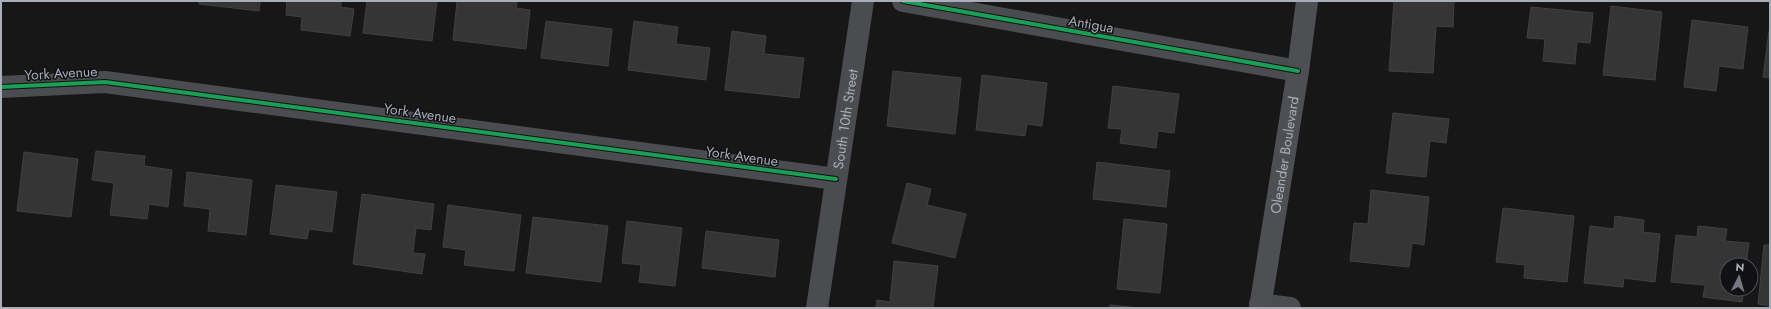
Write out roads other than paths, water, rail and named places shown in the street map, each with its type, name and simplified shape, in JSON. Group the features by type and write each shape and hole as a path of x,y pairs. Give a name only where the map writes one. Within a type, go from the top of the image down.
{"main road":[{"name":"Oleander Boulevard","path":"1260,306 1298,71 1307,1"}],"street":[{"name":"South 10th Street","path":"817,308 863,1"},
{"name":"Antigua","path":"903,1 1298,71"},
{"name":"York Avenue","path":"1,86 105,82 836,179"},
{"path":"1260,306 1290,308"}]}
